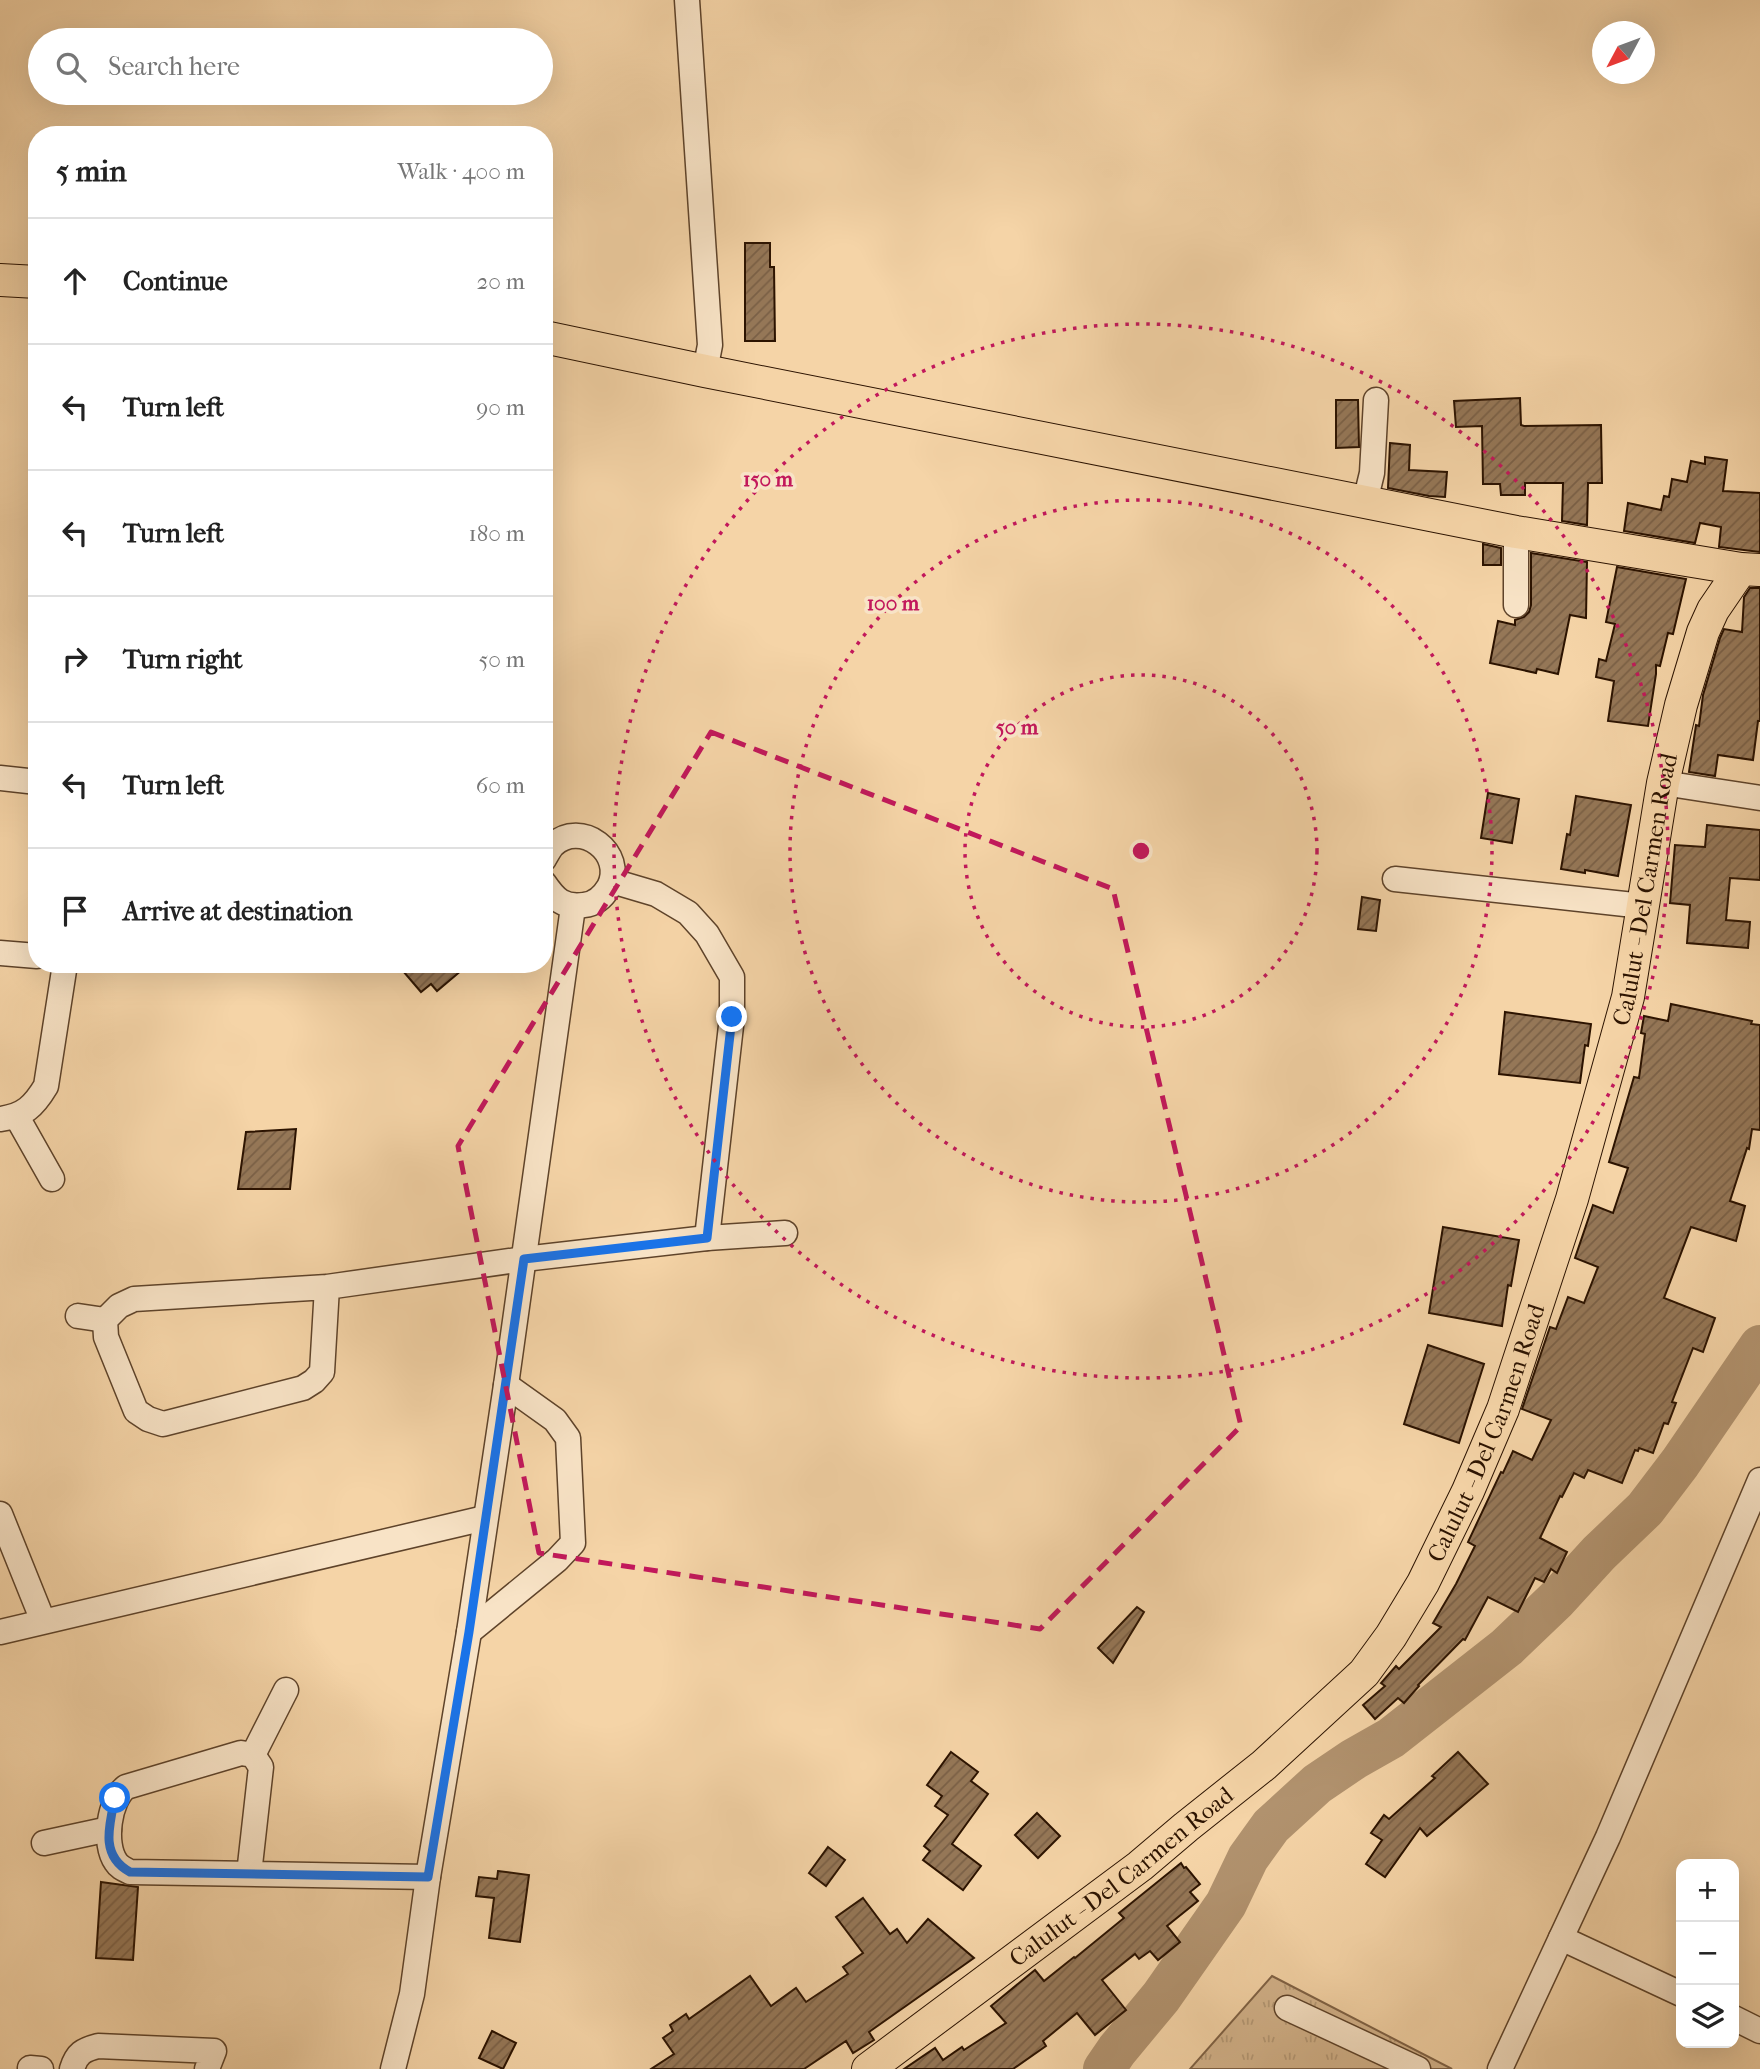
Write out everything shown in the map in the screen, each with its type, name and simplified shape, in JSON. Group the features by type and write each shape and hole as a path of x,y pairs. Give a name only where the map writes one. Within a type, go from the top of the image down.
{"main road":[{"path":"0,280 28,282"},
{"path":"553,339 1516,532 1751,570"},
{"name":"Calulut - Del Carmen Road","path":"868,2069 1140,1866 1264,1765 1364,1673 1391,1636 1423,1583 1468,1491 1503,1409 1572,1199 1628,997 1664,783 1681,705 1703,632 1726,589 1751,570"}],"street":[{"path":"687,0 709,345 705,371"},
{"path":"1365,502 1372,473 1376,400"},
{"path":"1516,532 1516,605"},
{"path":"0,778 28,781"},
{"path":"1664,783 1760,798"},
{"path":"553,845 569,836 587,837 603,846 612,862 612,881 604,895 590,905 573,907 553,897"},
{"path":"1395,879 1643,906"},
{"path":"612,881 656,894 688,913 707,934 732,977 732,1017 707,1238"},
{"path":"393,2069 412,1994 428,1877 469,1632 573,907"},
{"path":"0,953 28,955"},
{"path":"52,1179 8,1118 36,1103 46,1086 64,973"},
{"path":"327,1287 322,1372 314,1381 303,1388 163,1424 136,1411 106,1337 105,1320 119,1306 134,1299 327,1287 524,1259 707,1238 785,1233"},
{"path":"78,1315 105,1320"},
{"path":"469,1632 557,1560 573,1543 568,1438 555,1420 506,1385"},
{"path":"1500,2069 1608,1837 1760,1480"},
{"path":"0,1514 43,1621"},
{"path":"0,1632 485,1518"},
{"path":"254,1755 286,1690"},
{"path":"254,1755 241,1753 125,1787 115,1798 109,1829 111,1854 118,1865 130,1872 428,1877"},
{"path":"249,1874 261,1767 254,1755"},
{"path":"44,1843 109,1829"},
{"path":"1561,1938 1676,1992"},
{"path":"1287,2008 1418,2069"},
{"path":"1739,2020 1760,2031"},
{"path":"72,2069 75,2058 85,2049 98,2046 214,2051 207,2069"}],"highlighted area":[{"path":"711,732 1113,889 1241,1426 1040,1629 539,1553 458,1146"}],"green space":[{"path":"1272,1976 1452,2069 1190,2069"}],"building":[{"path":"745,243 770,243 770,267 774,267 775,341 745,341"},
{"path":"1520,398 1521,425 1524,426 1601,425 1602,483 1588,483 1587,525 1562,521 1563,483 1525,483 1525,495 1501,495 1500,484 1483,484 1482,426 1456,427 1454,401"},
{"path":"1336,400 1358,400 1359,447 1336,448"},
{"path":"1390,443 1410,445 1409,470 1447,472 1445,497 1388,488"},
{"path":"1705,457 1727,460 1723,491 1760,493 1760,552 1719,547 1721,527 1700,523 1695,543 1624,531 1628,503 1661,510 1664,496 1669,497 1672,479 1687,482 1691,461 1705,464"},
{"path":"1483,544 1501,548 1501,565 1483,565"},
{"path":"1531,553 1587,562 1586,618 1570,615 1558,674 1537,669 1536,673 1490,663 1498,621 1515,625 1515,620 1529,612"},
{"path":"1617,567 1686,579 1673,634 1668,633 1660,666 1656,665 1648,726 1608,721 1614,681 1596,677 1599,659 1606,661 1615,624 1606,622"},
{"path":"1750,588 1760,588 1760,721 1753,760 1718,755 1715,776 1689,772 1696,725 1699,726 1703,695 1720,638 1724,629 1742,632 1744,597"},
{"path":"1488,793 1519,799 1512,843 1481,838"},
{"path":"1576,796 1631,805 1618,876 1561,869"},
{"path":"1707,825 1760,830 1760,880 1730,878 1726,920 1750,922 1748,948 1687,943 1690,905 1670,903 1675,845 1705,847"},
{"path":"1362,897 1380,900 1376,931 1358,929"},
{"path":"405,973 458,973 437,991 431,984 421,992"},
{"path":"1671,1004 1760,1025 1760,1130 1752,1129 1749,1149 1747,1148 1730,1201 1745,1206 1736,1241 1691,1227 1664,1298 1715,1318 1703,1352 1693,1348 1672,1402 1676,1403 1668,1424 1664,1423 1653,1453 1639,1448 1638,1451 1635,1450 1622,1483 1588,1470 1584,1478 1574,1473 1540,1538 1567,1552 1557,1573 1551,1569 1544,1582 1535,1578 1518,1612 1488,1597 1465,1640 1463,1639 1418,1685 1404,1703 1398,1698 1375,1719 1363,1705 1385,1686 1381,1683 1396,1666 1399,1669 1441,1627 1433,1623 1475,1546 1468,1542 1501,1472 1503,1473 1513,1451 1532,1460 1551,1420 1522,1409 1550,1327 1556,1329 1568,1297 1584,1303 1598,1267 1575,1258 1593,1205 1613,1213 1628,1168 1609,1162 1634,1077 1639,1078 1645,1034 1641,1033 1644,1016 1668,1021"},
{"path":"1505,1012 1591,1024 1580,1083 1499,1074"},
{"path":"296,1129 290,1189 238,1189 246,1132"},
{"path":"1443,1227 1519,1240 1502,1326 1429,1313"},
{"path":"1428,1345 1484,1364 1459,1443 1404,1424"},
{"path":"1137,1607 1144,1612 1113,1663 1098,1648"},
{"path":"951,1752 978,1772 971,1781 988,1794 952,1844 981,1866 963,1890 923,1860 930,1851 924,1846 948,1815 935,1806 942,1796 927,1785"},
{"path":"1458,1752 1488,1784 1427,1836 1420,1828 1385,1877 1366,1864 1382,1840 1371,1833 1384,1815 1389,1819 1435,1778 1432,1776"},
{"path":"1037,1813 1060,1836 1038,1858 1015,1835"},
{"path":"828,1847 845,1860 826,1886 809,1873"},
{"path":"1181,1863 1200,1884 1190,1892 1198,1901 1167,1926 1180,1942 1158,1960 1150,1951 1139,1959 1135,1954 1102,1980 1126,2010 1095,2035 1077,2013 1043,2041 1046,2046 1013,2069 904,2069 935,2048 943,2060 1006,2023 991,2006 1035,1970 1044,1981 1075,1958 1124,1918 1119,1913"},
{"path":"498,1871 529,1875 520,1942 489,1938 494,1898 476,1896 479,1877 497,1879"},
{"path":"101,1882 138,1887 133,1960 96,1958"},
{"path":"863,1898 890,1934 897,1929 907,1943 928,1919 974,1958 869,2032 874,2040 853,2053 846,2041 804,2069 651,2069 674,2054 663,2038 673,2031 670,2025 686,2014 689,2019 750,1976 771,2006 796,1988 806,2002 848,1974 843,1967 863,1953 836,1917"},
{"path":"492,2031 516,2043 503,2069 479,2058"}],"waterway":[{"path":"1104,2069 1161,1997 1226,1904 1248,1858 1271,1826 1317,1784 1391,1738 1507,1647 1556,1600 1599,1553 1645,1509 1760,1346"}],"route":[{"path":"115,1798 109,1829 111,1854 118,1865 130,1872 428,1877 469,1632 524,1259 707,1238 732,1017"}]}
